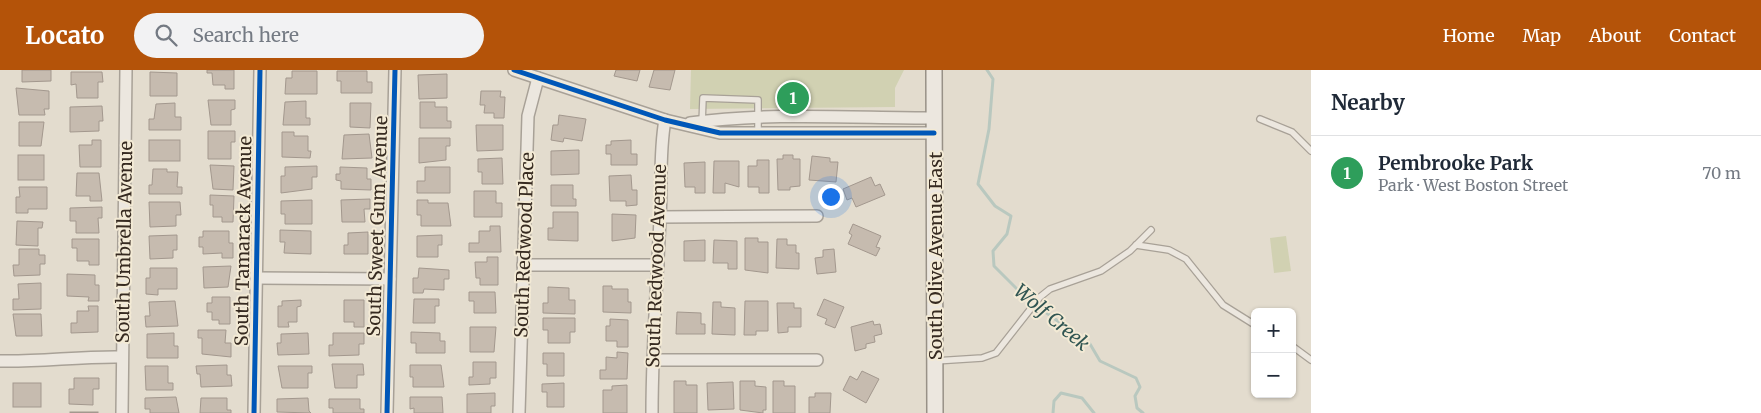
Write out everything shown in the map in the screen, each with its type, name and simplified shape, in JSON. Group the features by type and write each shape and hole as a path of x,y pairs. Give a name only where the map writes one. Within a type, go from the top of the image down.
{"street":[{"name":"South Umbrella Avenue","path":"122,413 126,70"},
{"name":"South Tamarack Avenue","path":"254,413 260,70"},
{"name":"South Sweet Gum Avenue","path":"387,413 394,189 395,70"},
{"path":"514,70 665,120 684,124 702,125 758,118 934,126"},
{"name":"South Olive Avenue East","path":"934,70 935,413"},
{"name":"South Redwood Place","path":"519,413 528,116 538,78"},
{"name":"South Redwood Avenue","path":"652,413 652,360 660,216 660,146 665,120"},
{"path":"702,125 720,133 758,134 934,126"},
{"path":"660,216 818,216"},
{"path":"523,265 658,265"},
{"path":"256,278 390,279"},
{"path":"0,361 36,362 81,356 122,357"},
{"path":"652,360 817,360"}],"lane":[{"path":"702,125 703,98 758,100 758,134"},
{"path":"1260,119 1292,132 1311,151"},
{"path":"935,361 982,358 996,353 1030,307 1050,289 1101,271 1136,245 1151,230"},
{"path":"1136,245 1170,250 1186,259 1223,305 1251,322"},
{"path":"1296,349 1311,360"}],"green space":[{"path":"691,70 904,70 895,88 895,107 690,109"},
{"path":"1286,236 1291,271 1274,273 1270,238"}],"building":[{"path":"22,70 51,70 51,81 22,82"},
{"path":"207,70 234,70 234,89 225,89 225,85 213,85 212,73 207,73"},
{"path":"616,70 640,70 637,81 614,76"},
{"path":"654,70 675,70 670,90 649,87"},
{"path":"292,71 317,71 317,94 285,94 286,78 292,78"},
{"path":"337,71 367,71 367,82 372,82 372,93 341,93 341,81 337,81"},
{"path":"71,72 102,72 103,82 98,82 98,98 77,98 76,84 71,85"},
{"path":"150,72 177,73 177,96 150,96"},
{"path":"447,74 447,98 419,99 418,75"},
{"path":"16,88 49,91 49,109 44,109 45,115 19,115"},
{"path":"481,91 501,91 500,97 505,97 504,118 494,118 494,113 484,113 485,105 480,105"},
{"path":"208,100 235,100 235,109 231,110 231,125 211,125"},
{"path":"306,101 306,118 310,118 310,125 283,125 285,102"},
{"path":"420,102 435,102 435,107 447,107 447,121 451,121 451,128 420,128"},
{"path":"175,103 175,117 181,117 181,130 149,130 149,119 154,119 156,104"},
{"path":"350,103 371,103 370,128 350,127"},
{"path":"102,106 103,121 99,121 99,131 70,132 70,107"},
{"path":"559,115 586,119 582,141 564,138 563,142 551,140 553,125 558,125"},
{"path":"19,122 44,122 41,146 19,146"},
{"path":"476,125 503,125 503,150 477,151"},
{"path":"208,131 235,131 235,142 231,142 231,159 208,159"},
{"path":"282,132 294,132 294,136 308,136 308,151 311,151 310,158 282,157"},
{"path":"369,134 372,158 342,159 344,135"},
{"path":"419,138 450,138 450,146 446,146 446,160 419,163"},
{"path":"92,140 101,140 101,167 80,167 79,145 92,145"},
{"path":"149,140 180,140 180,161 149,161"},
{"path":"631,140 631,154 637,154 637,165 611,165 611,154 606,154 606,145 611,145 611,141"},
{"path":"579,150 579,174 551,175 551,151"},
{"path":"18,155 44,155 44,180 18,180"},
{"path":"783,155 793,155 793,159 800,159 800,186 790,187 790,190 778,190 777,159 783,159"},
{"path":"812,156 830,158 830,162 838,162 836,182 809,180"},
{"path":"502,158 503,184 482,184 482,172 478,172 478,159"},
{"path":"757,160 769,160 769,193 759,193 759,187 748,187 748,166 757,166"},
{"path":"714,161 739,161 739,187 725,183 725,193 713,193"},
{"path":"705,162 705,193 695,193 695,187 685,187 684,163"},
{"path":"210,165 234,166 233,190 213,189"},
{"path":"317,166 317,177 312,177 312,189 281,193 281,176 285,176 285,167"},
{"path":"340,167 367,168 367,179 371,179 371,190 341,189 341,181 336,180 336,174 340,174"},
{"path":"425,167 450,167 450,193 417,193 417,181 425,181"},
{"path":"153,169 167,169 167,172 178,172 177,187 182,187 182,194 149,194 149,185 152,185"},
{"path":"77,173 99,173 102,201 90,201 90,196 76,196"},
{"path":"631,175 632,190 637,190 637,205 626,206 626,201 610,201 609,176"},
{"path":"871,177 875,186 880,184 885,195 856,207 852,198 847,200 843,189"},
{"path":"551,185 573,185 573,199 576,199 576,206 551,206"},
{"path":"19,187 47,187 47,209 28,209 28,213 16,213 16,197 20,197"},
{"path":"474,191 496,191 496,203 502,203 502,217 474,217"},
{"path":"210,195 234,196 233,222 222,222 222,217 213,217 213,205 210,205"},
{"path":"370,199 370,209 364,209 365,222 342,222 341,200"},
{"path":"312,200 312,224 285,224 285,214 281,214 281,201"},
{"path":"417,200 428,200 428,203 448,203 451,226 421,226 421,215 417,215"},
{"path":"149,202 180,202 181,215 176,215 176,226 150,227"},
{"path":"102,207 102,218 98,218 99,233 76,233 76,221 70,221 70,208"},
{"path":"553,212 578,212 578,241 548,240 548,228 553,228"},
{"path":"612,214 636,215 635,238 612,241"},
{"path":"17,221 43,222 42,228 38,228 38,246 16,245"},
{"path":"853,224 881,236 876,247 880,248 876,256 848,244 852,235 849,233"},
{"path":"490,226 500,226 501,252 469,252 469,243 479,243 479,231 490,231"},
{"path":"280,230 311,231 311,254 284,253 285,242 280,242"},
{"path":"203,231 229,231 229,243 233,243 233,258 222,258 222,253 203,254 203,247 199,247 199,237 203,237"},
{"path":"368,232 368,254 344,254 344,245 348,245 348,233"},
{"path":"177,235 177,250 173,250 173,258 150,259 149,236"},
{"path":"442,235 442,245 438,245 438,257 417,257 417,236"},
{"path":"745,238 758,238 758,242 768,242 768,273 745,270"},
{"path":"72,239 99,239 99,265 89,265 89,261 77,261 77,248 72,248"},
{"path":"777,239 787,239 787,245 796,245 796,253 799,253 799,269 776,268"},
{"path":"705,240 705,261 684,261 684,241"},
{"path":"714,240 737,241 737,269 728,269 728,263 713,263"},
{"path":"19,249 39,249 39,255 45,255 45,264 40,264 40,275 14,276 13,265 19,265"},
{"path":"834,249 836,272 817,274 815,258 823,257 823,250"},
{"path":"487,257 498,257 498,285 480,285 480,278 476,278 475,262 487,262"},
{"path":"231,266 228,287 204,288 203,267"},
{"path":"150,268 177,268 177,289 158,289 158,295 146,294 146,278 150,278"},
{"path":"419,268 449,270 449,279 444,279 444,290 424,289 423,293 413,293 413,278 418,278"},
{"path":"67,274 95,275 95,285 99,285 99,301 88,301 89,297 67,296"},
{"path":"41,283 41,309 13,310 13,299 19,299 18,284"},
{"path":"603,286 612,286 612,289 628,289 628,302 631,302 631,313 603,312"},
{"path":"548,287 569,288 569,300 575,300 575,314 543,313 543,303 548,303"},
{"path":"469,292 495,292 496,313 474,313 474,301 469,301"},
{"path":"212,297 230,297 230,324 219,324 219,320 212,320 212,312 207,312 207,303 212,303"},
{"path":"414,299 439,299 439,306 435,306 435,323 413,323"},
{"path":"824,299 844,307 835,328 825,324 827,319 817,315"},
{"path":"301,300 301,306 297,307 297,322 288,322 289,327 278,327 278,306 282,306 282,301"},
{"path":"344,300 364,300 364,327 354,327 354,322 344,322"},
{"path":"175,301 178,326 146,327 145,316 150,316 149,302"},
{"path":"745,301 768,301 768,331 756,331 756,335 744,335"},
{"path":"713,302 721,302 721,307 735,308 735,335 712,334"},
{"path":"777,303 794,303 794,308 801,308 801,327 788,327 788,332 778,333"},
{"path":"88,306 98,306 98,332 71,333 71,323 77,323 77,311 89,311"},
{"path":"677,312 701,313 701,324 705,324 705,334 676,334"},
{"path":"13,314 41,314 42,336 16,336"},
{"path":"543,318 575,318 575,332 570,332 570,343 548,343 548,330 543,330"},
{"path":"610,319 628,320 628,347 617,347 617,341 606,341 606,326 610,326"},
{"path":"873,321 874,325 880,324 882,334 874,336 875,342 866,344 866,348 855,351 851,327"},
{"path":"470,327 496,327 494,352 470,352"},
{"path":"198,330 226,330 225,343 231,343 231,357 202,354 202,338 198,338"},
{"path":"411,332 440,333 440,341 445,341 445,353 416,353 416,343 411,343"},
{"path":"174,333 174,346 178,346 178,358 147,358 147,334"},
{"path":"308,333 309,354 278,355 277,343 281,343 281,334"},
{"path":"333,333 364,333 364,344 359,344 359,355 329,356 329,345 333,345"},
{"path":"617,352 628,353 627,379 600,379 600,370 606,370 606,357 617,358"},
{"path":"543,353 564,353 564,376 547,376 547,364 543,364"},
{"path":"473,362 496,362 496,378 490,378 490,384 469,385 469,377 473,377"},
{"path":"332,364 363,364 364,375 357,375 357,388 335,388"},
{"path":"227,365 227,375 231,375 232,386 201,387 200,374 197,374 196,366"},
{"path":"410,365 441,365 444,387 413,387 413,377 410,377"},
{"path":"145,366 168,366 168,383 173,383 173,390 146,390"},
{"path":"278,366 312,366 312,373 308,373 308,388 282,388"},
{"path":"862,371 879,379 866,403 843,390 850,376 857,380"},
{"path":"74,378 99,378 99,389 93,389 93,405 69,404 69,389 74,389"},
{"path":"674,381 686,381 686,385 697,385 697,413 674,413"},
{"path":"740,381 755,381 755,386 766,387 766,410 763,410 763,413 740,410"},
{"path":"773,381 784,381 784,386 795,386 795,413 773,413"},
{"path":"733,382 734,409 708,410 707,383"},
{"path":"13,383 41,383 41,407 13,407"},
{"path":"564,383 564,407 547,407 547,392 542,392 542,384"},
{"path":"627,385 627,413 603,413 603,390 612,390 612,386"},
{"path":"495,393 495,406 491,406 491,413 467,413 467,394"},
{"path":"815,393 831,393 830,413 809,413 809,397 815,397"},
{"path":"176,397 179,413 150,413 150,409 145,409 145,398"},
{"path":"410,397 442,397 443,413 414,413 414,408 410,409"},
{"path":"201,398 227,398 227,410 231,410 231,413 200,413"},
{"path":"308,398 309,411 311,413 277,412 277,399"},
{"path":"329,399 360,399 360,409 364,409 364,413 333,413 333,408 329,408"},
{"path":"98,412 98,413 70,413"}],"waterway":[{"name":"Wolf Creek","path":"987,70 993,79 989,129 978,184 995,206 1011,216 1007,234 993,251 994,266 1027,299 1090,344 1100,361 1136,378 1140,387 1135,396 1137,408 1143,413"},
{"name":"Wolf Creek","path":"1053,413 1054,401 1061,393 1082,398 1094,413"}],"cycle path":[{"path":"254,413 260,70"},
{"path":"387,413 395,70"},
{"path":"514,70 665,120 720,133 934,133"}],"place":[{"name":"Pembrooke Park","path":"793,98"}]}
